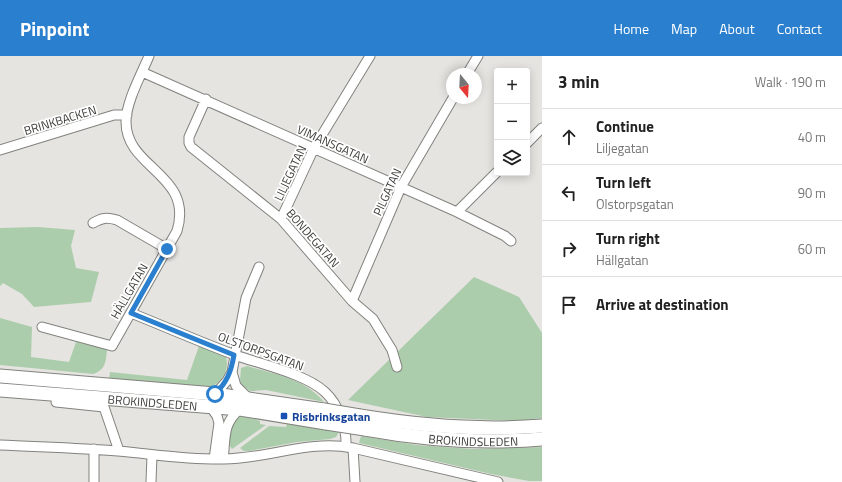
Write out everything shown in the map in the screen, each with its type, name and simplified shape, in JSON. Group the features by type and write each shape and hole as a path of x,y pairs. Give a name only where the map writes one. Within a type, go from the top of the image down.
{"main road":[{"name":"BROKINDSLEDEN","path":"0,376 212,400 240,409 415,438 471,441 542,439"},
{"name":"BROKINDSLEDEN","path":"0,390 212,400 249,399 445,427 518,428 542,426"}],"street":[{"name":"HÄLLGATAN","path":"42,327 112,346 179,225 181,213 179,201 170,186 133,146 127,130 126,115 149,56"},
{"name":"LILJEGATAN","path":"282,219 314,148 370,56"},
{"path":"471,68 478,56"},
{"name":"VIMANSGATAN","path":"142,72 206,99 457,212 505,236 511,242"},
{"name":"BONDEGATAN","path":"206,99 189,137 189,143 282,219 352,302 373,319 392,350 397,367"},
{"name":"PILGATAN","path":"352,302 401,188 449,104"},
{"name":"BRINKBACKEN","path":"0,150 114,116 126,115"},
{"path":"530,140 542,128"},
{"path":"457,212 494,175"},
{"path":"93,223 102,218 108,217 117,220 167,249"},
{"path":"219,459 218,423 212,400 232,372 246,298 260,267"},
{"name":"OLSTORPSGATAN","path":"131,313 234,355 302,378 313,383 325,392 342,419 355,482"},
{"path":"232,372 236,386 249,399"},
{"path":"56,402 104,407 118,451"},
{"path":"219,459 227,424 231,417 240,409"},
{"path":"0,445 118,451 152,455 219,459 249,458 318,446 349,447 498,482"},
{"path":"94,450 94,482"},
{"path":"151,482 152,455"}],"green space":[{"path":"38,227 75,230 71,246 76,268 99,272 91,302 34,307 22,294 3,283 0,286 0,228"},
{"path":"474,277 519,297 542,333 542,418 515,421 427,417 348,400"},
{"path":"0,318 32,327 31,357 69,362 76,342 107,349 103,367 101,370 93,374 0,365"},
{"path":"199,346 226,357 227,367 224,376 221,380 209,388 109,380 110,372 187,380"},
{"path":"247,366 289,378 317,394 324,402 266,390 250,391 242,385 240,381 241,368"},
{"path":"243,415 260,421 260,424 266,425 232,449 228,440 229,429 234,420"},
{"path":"287,424 339,432 336,437 330,439 297,442 249,451 244,451 240,448 269,426 286,427"},
{"path":"361,436 417,445 472,449 542,447 542,481 529,481 491,474 359,443"}],"place":[{"name":"Risbrinksgatan","path":"284,416"}],"route":[{"path":"167,249 131,313 234,355 232,372 227,381 215,394"}]}
